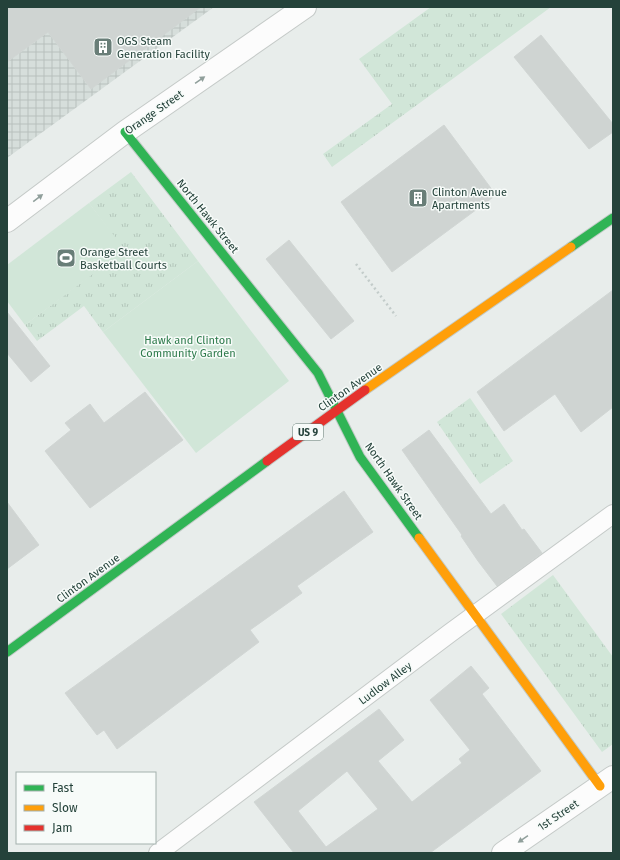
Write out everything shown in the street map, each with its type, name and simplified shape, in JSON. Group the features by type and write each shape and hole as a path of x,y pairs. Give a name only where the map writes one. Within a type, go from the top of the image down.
{"street":[{"name":"Orange Street","path":"7,221 126,132 305,7"},
{"name":"North Hawk Street","path":"126,132 318,373 360,457 475,615 607,781"},
{"name":"Clinton Avenue","path":"7,652 337,410 613,218"},
{"name":"1st Street","path":"502,853 607,781"}],"lane":[{"name":"Ludlow Alley","path":"158,853 475,615 613,514"}],"path":[{"path":"356,264 396,316"}],"shaded area":[{"name":"OGS Steam Generation Facility","path":"7,7 214,7 7,158"}],"green space":[{"path":"431,7 551,7 332,167 323,154 392,104 359,59"},
{"path":"131,172 198,261 103,332 84,306 37,341 25,325 124,250 89,203"},
{"name":"Orange Street Basketball Courts","path":"89,203 125,250 25,325 7,301 7,265"},
{"name":"Hawk and Clinton Community Garden","path":"198,261 289,381 196,453 103,332"},
{"path":"470,398 513,461 480,484 437,422"},
{"path":"553,575 613,657 613,744 602,752 501,614"}],"building":[{"name":"OGS Steam Generation Facility","path":"7,7 201,7 91,89 48,32 7,62"},
{"path":"541,35 613,124 613,132 589,149 514,57"},
{"name":"Clinton Avenue Apartments","path":"444,125 496,195 392,272 341,202"},
{"path":"289,240 354,321 331,339 266,259"},
{"path":"613,290 613,407 581,432 555,394 504,431 477,392"},
{"path":"7,312 50,366 31,382 7,353"},
{"path":"145,392 183,440 90,508 45,451 71,430 65,423 90,404 104,423"},
{"path":"429,430 491,514 504,504 522,530 524,529 542,553 497,586 478,561 461,536 462,535 402,450"},
{"path":"344,491 373,532 297,586 302,593 250,630 259,642 117,749 104,730 97,735 65,693"},
{"path":"7,502 39,545 7,569"},
{"path":"471,666 489,688 482,694 541,771 430,853 294,853 254,802 379,709 404,740 378,761 412,802 462,763 459,759 470,750 430,700","holes":["347,771 378,809 326,847 298,811"]}],"traffic: fast":[{"path":"125,132 318,373 360,457 419,538"},
{"path":"571,247 613,218"},
{"path":"7,652 267,461"}],"traffic: slow":[{"path":"365,390 571,247"},
{"path":"419,538 600,786"}],"traffic: jam":[{"path":"267,461 365,390"}],"place":[{"name":"OGS Steam Generation Facility","path":"103,47"},
{"name":"Clinton Avenue Apartments","path":"418,198"},
{"name":"Orange Street Basketball Courts","path":"66,258"}]}
